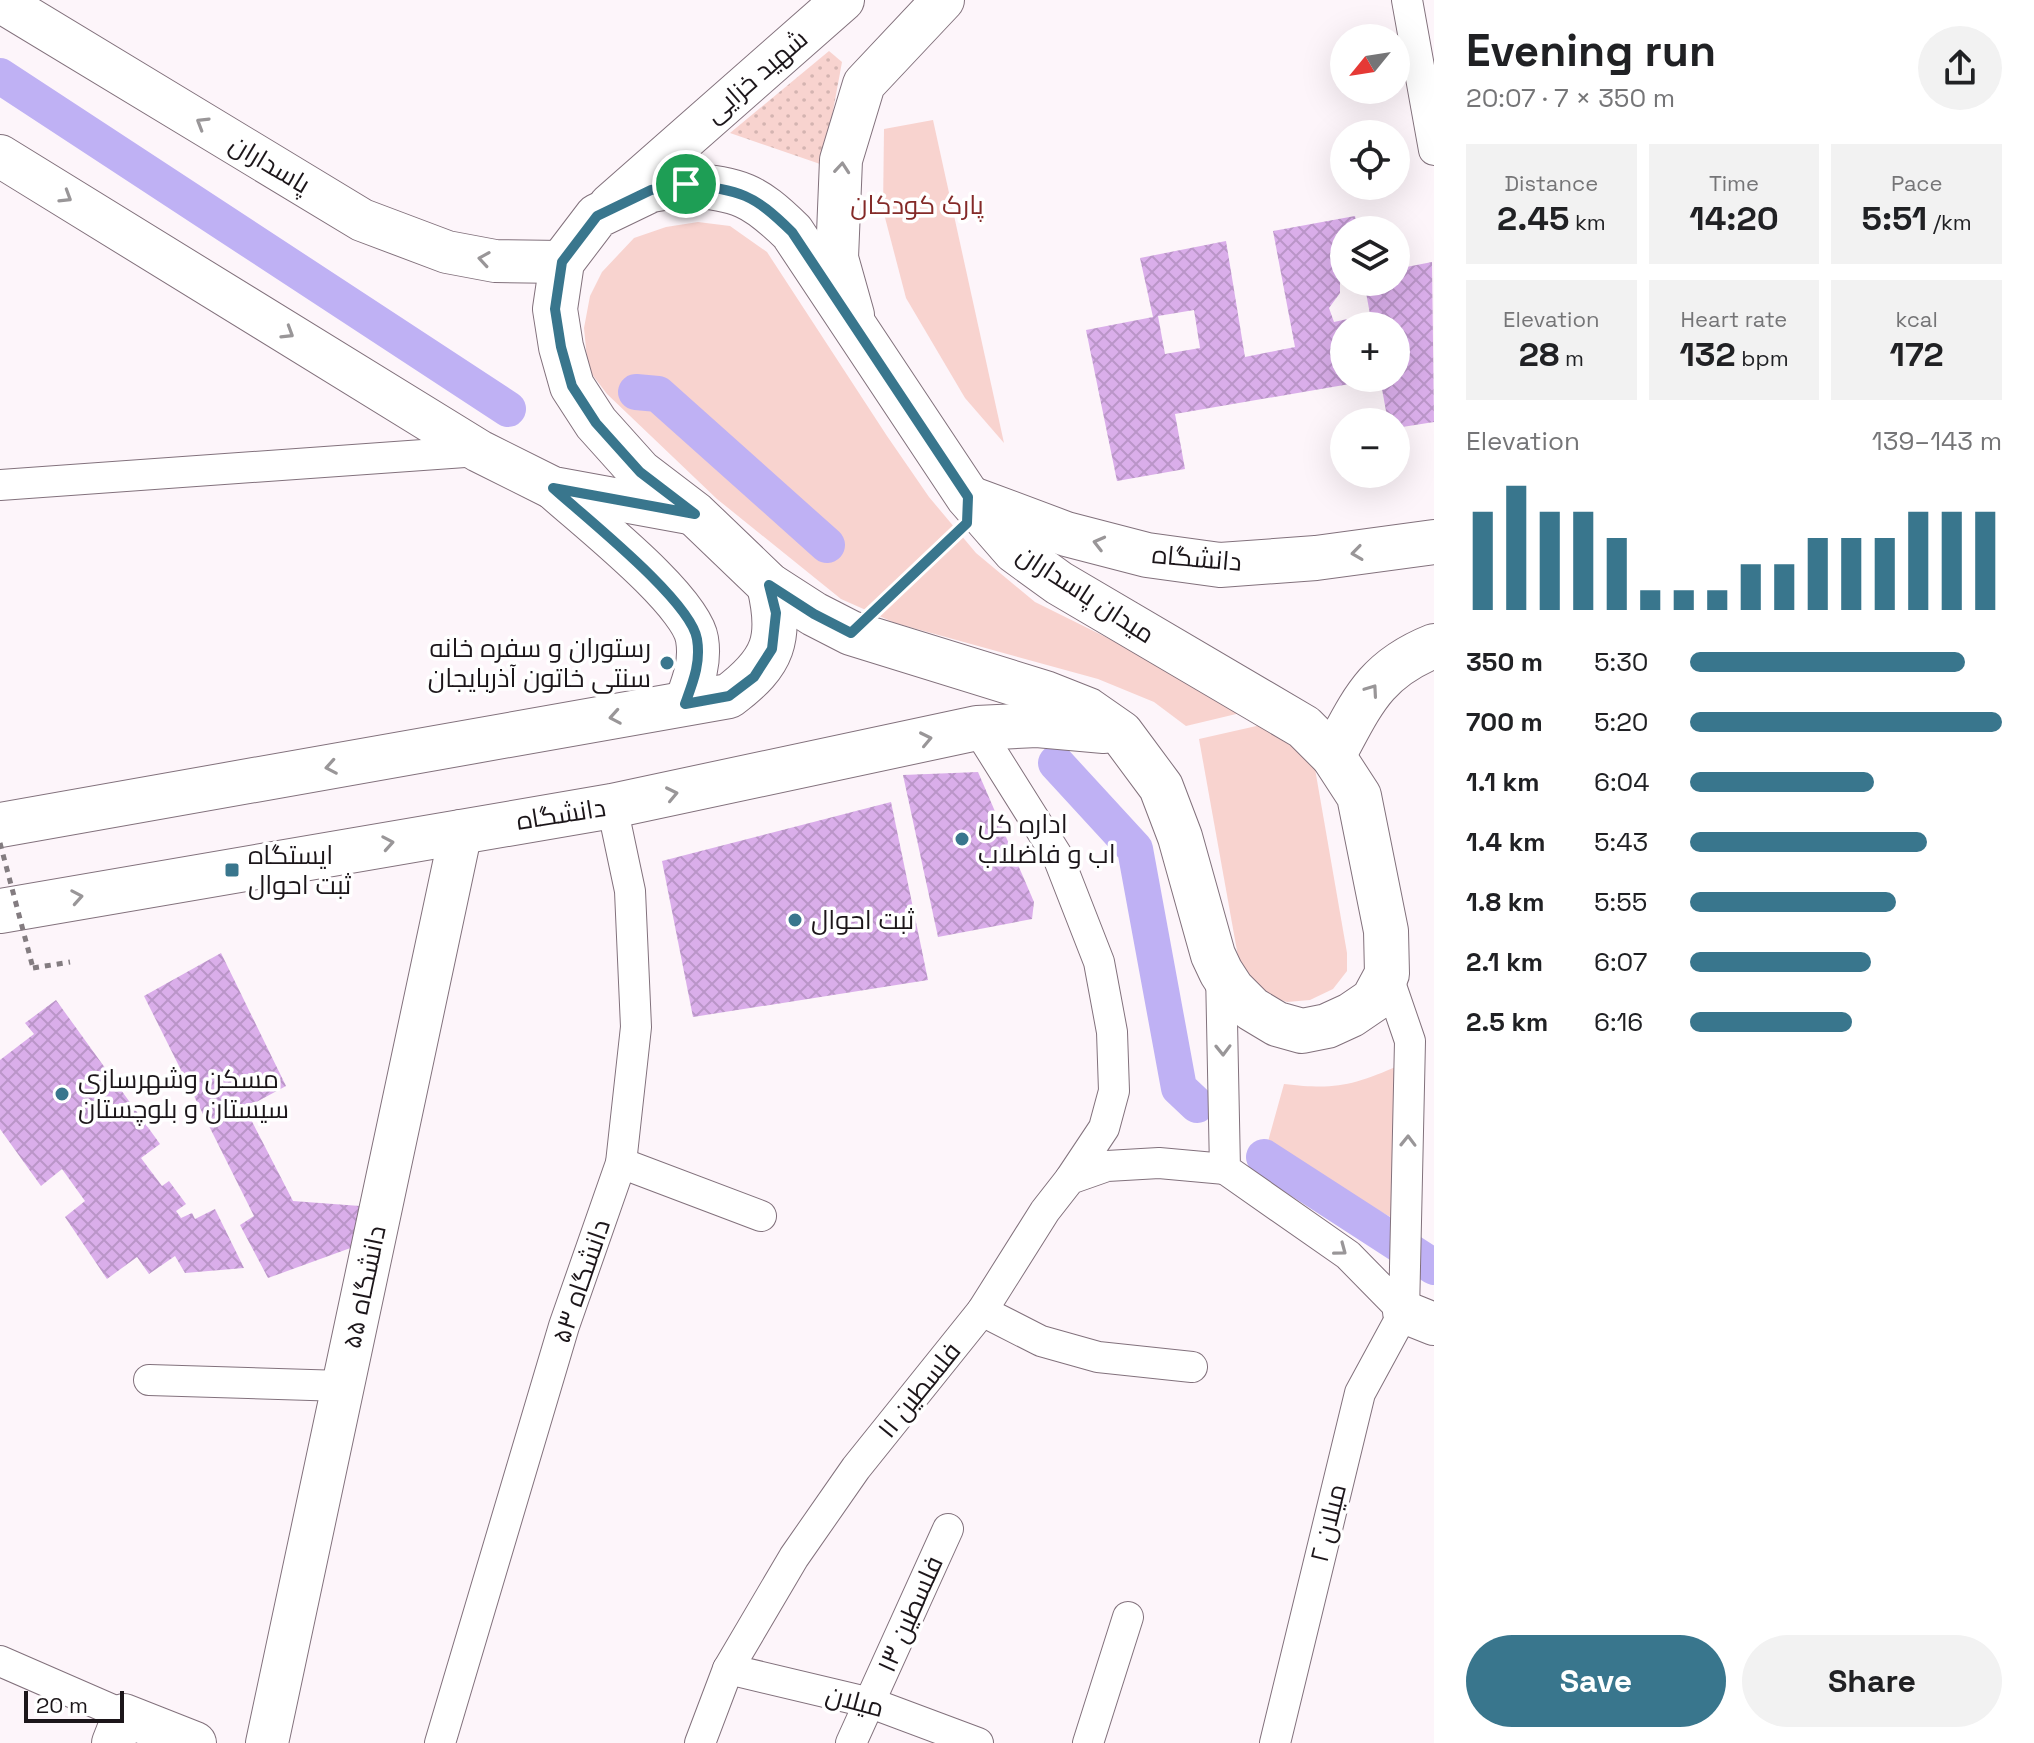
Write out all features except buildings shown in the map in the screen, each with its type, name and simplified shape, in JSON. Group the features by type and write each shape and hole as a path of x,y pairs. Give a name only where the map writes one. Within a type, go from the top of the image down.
{"main road":[{"name":"میدان پاسداران","path":"686,184 731,189 763,204 792,232 968,497 1015,551 1059,583 1304,727 1333,756 1359,796 1386,931 1387,974 1373,1000 1327,1026 1302,1031 1277,1024 1252,1009 1232,989 1213,955 1180,837 1161,787 1121,733 1088,710 1045,693 851,633 814,614 769,585 695,514 640,472 596,423 572,386 561,347 555,309 562,262 597,216 651,190 686,184"},
{"name":"دانشگاه","path":"968,497 1066,534 1147,555 1220,565 1316,558 1434,542"},
{"path":"0,825 729,696 754,677 772,649 776,613 769,585"},
{"path":"1333,756 1377,680 1415,654 1434,646"},
{"name":"دانشگاه","path":"0,911 612,806 977,728 1037,725 1121,733"}],"street":[{"name":"شهید خزایی","path":"597,216 843,0"},
{"path":"856,328 837,258 841,160 864,84 943,0"},
{"path":"1407,0 1434,150"},
{"name":"پاسداران","path":"0,1 362,220 447,252 495,261 562,262"},
{"path":"0,156 479,451 553,488 695,514"},
{"path":"0,485 479,451"},
{"path":"553,488 682,608 697,635 699,667 685,704"},
{"name":"فلسطین ۱۱","path":"700,1743 728,1669 794,1557 856,1468 982,1311 1045,1211 1104,1128 1114,1091 1112,1032 1099,962 1058,857 977,728"},
{"name":"دانشگاه ۵۳","path":"440,1743 564,1326 621,1163 636,1027 630,891 612,806"},
{"name":"دانشگاه ۵۵","path":"267,1743 461,831"},
{"path":"1221,972 1225,1169"},
{"path":"1387,974 1410,1041 1419,1318"},
{"path":"621,1163 761,1216"},
{"path":"1070,1179 1107,1166 1159,1163 1225,1169 1348,1255 1419,1318"},
{"path":"982,1311 1041,1341 1098,1357 1192,1367"},
{"name":"میلان ۲","path":"1275,1743 1360,1393 1419,1318"},
{"path":"149,1380 343,1386"},
{"name":"فلسطین ۱۳","path":"851,1743 948,1529"},
{"path":"1088,1743 1128,1617"},
{"path":"0,1661 119,1729 195,1743"},
{"name":"میلان","path":"728,1669 871,1703 978,1743"}],"path":[{"path":"851,633 967,523 968,497"},
{"path":"0,843 33,968 70,962"}],"green space":[{"path":"829,51 842,62 823,165 730,133"},
{"name":"پارک کودکان","path":"933,120 1004,443 965,398 906,298 883,210 884,129"},
{"path":"698,222 730,226 767,252 929,497 976,553 1035,602 1253,710 1186,726 1154,702 1098,679 895,623 841,599 717,499 607,394 588,369 584,328 590,296 602,272 634,238 666,227"},
{"path":"1274,722 1314,763 1347,953 1347,971 1333,989 1310,1000 1287,1002 1263,993 1239,962 1199,739"},
{"path":"1400,1065 1398,1221 1307,1172 1267,1145 1284,1084 1317,1087 1343,1085"}],"waterway":[{"path":"0,76 508,409"},
{"path":"636,392 658,394 827,545"},
{"path":"1056,763 1135,849 1179,1088 1197,1105"},
{"path":"1264,1157 1434,1267"}],"place":[{"name":"رستوران و سفره خانه سنتی خاتون آذربایجان","path":"667,663"},
{"name":"اداره کل اب و فاضلاب","path":"962,839"},
{"name":"ایستگاه ثبت احوال","path":"232,870"},
{"name":"ثبت احوال","path":"795,920"},
{"name":"مسکن وشهرسازی سیستان و بلوچستان","path":"62,1094"}],"route":[{"path":"686,184 731,189 763,204 792,232 968,497 967,523 851,633 769,585 776,613 772,649 754,677 729,696 685,704 699,667 697,635 682,608 553,488 695,514 640,472 596,423 572,386 555,309 562,262 597,216 651,190 686,184"}]}
